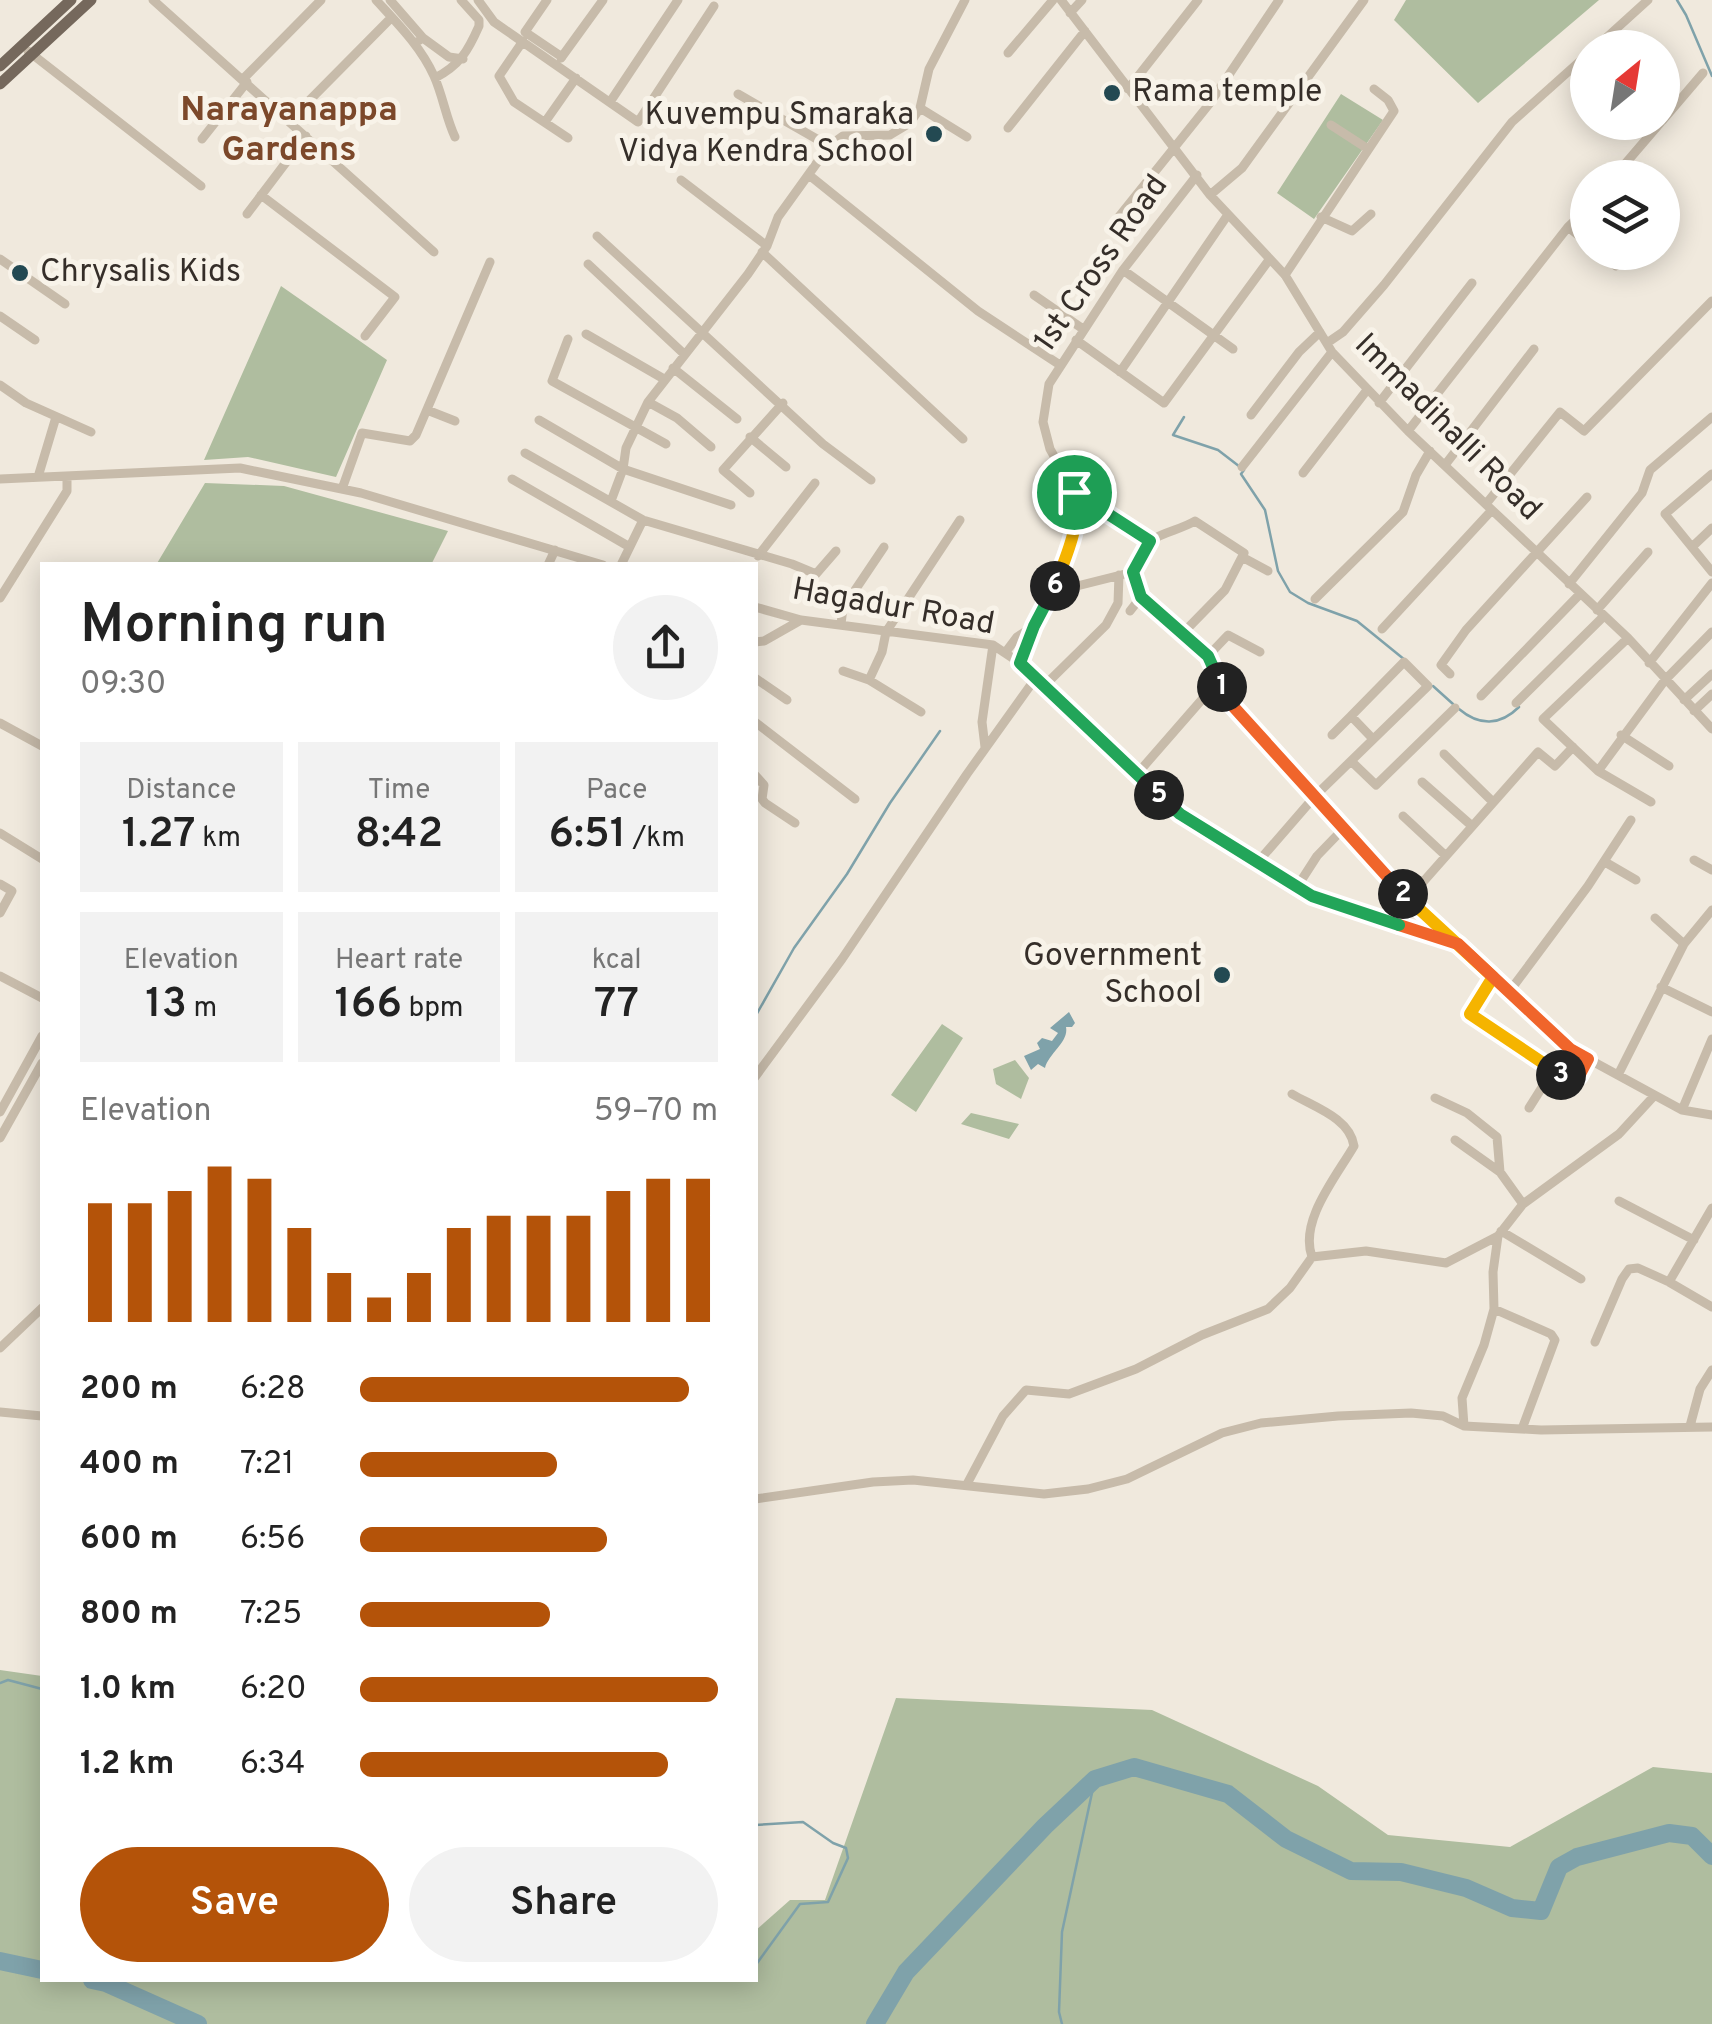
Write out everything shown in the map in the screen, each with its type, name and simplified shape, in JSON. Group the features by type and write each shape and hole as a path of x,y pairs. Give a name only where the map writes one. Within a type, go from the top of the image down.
{"main road":[{"path":"0,66 71,0"},
{"path":"0,84 92,0"}],"street":[{"path":"153,0 434,252"},
{"path":"202,139 245,81 321,0"},
{"path":"376,0 419,41 449,57 463,59"},
{"path":"390,0 419,41 455,137"},
{"path":"435,78 463,59 480,24 461,0"},
{"path":"478,0 494,22 559,60"},
{"path":"547,0 524,32 576,78 638,122 714,6"},
{"path":"559,60 603,0"},
{"path":"610,102 678,0"},
{"path":"611,502 626,448 648,402 765,249 778,217 829,146 844,136 890,135 910,123 920,108 929,70 965,0"},
{"path":"1008,53 1057,0"},
{"name":"Immadihalli Road","path":"1057,0 1227,216 1285,275 1329,347 1367,390 1628,638 1712,729"},
{"path":"1070,13 1082,0"},
{"path":"1128,89 1198,0"},
{"path":"1113,224 1250,47 1279,0"},
{"path":"1210,195 1242,168 1364,0"},
{"path":"1615,30 1648,0"},
{"path":"289,121 388,21"},
{"path":"1008,128 1085,32"},
{"path":"523,41 498,76 514,102 568,138"},
{"path":"22,45 201,186"},
{"path":"1242,467 1329,347 1512,122 1570,70"},
{"path":"1680,101 1703,74"},
{"path":"545,122 576,78"},
{"path":"1285,275 1394,112 1388,100 1374,89"},
{"path":"738,94 829,146"},
{"path":"920,108 966,137"},
{"path":"1331,125 1368,149"},
{"path":"247,214 306,136"},
{"path":"1629,160 1647,140"},
{"name":"1st Cross Road","path":"1074,492 1050,449 1043,422 1049,384 1124,270 1196,175"},
{"path":"810,176 978,311 1060,364"},
{"path":"681,180 765,249 963,438"},
{"path":"261,195 395,297 365,336"},
{"path":"1321,217 1352,232 1371,214"},
{"path":"1120,372 1227,216"},
{"path":"1408,431 1568,227"},
{"path":"597,236 823,444 871,480"},
{"path":"0,259 65,304"},
{"path":"1076,340 1164,403 1270,260"},
{"path":"342,489 362,433 410,441 490,262"},
{"path":"588,264 684,353"},
{"path":"1124,270 1233,349"},
{"path":"1379,402 1472,283"},
{"path":"1034,296 1083,329"},
{"path":"1382,629 1489,507 1560,412 1584,431 1712,301"},
{"path":"0,316 35,340"},
{"path":"1252,415 1299,352 1320,332"},
{"path":"586,334 664,379"},
{"path":"568,339 552,381 666,444"},
{"path":"1445,465 1534,349"},
{"path":"673,368 737,420"},
{"path":"0,385 26,403 92,432"},
{"path":"1304,473 1367,390"},
{"path":"648,402 677,418 711,447"},
{"path":"750,492 723,470 782,403"},
{"path":"426,410 455,421"},
{"path":"38,478 56,416"},
{"path":"1569,584 1642,494 1650,470 1712,417"},
{"path":"539,420 623,469 730,504"},
{"path":"750,437 786,467"},
{"path":"1314,599 1402,512 1430,451"},
{"path":"525,453 642,520 816,574 836,552"},
{"path":"0,478 240,468 342,489 585,562"},
{"path":"1712,474 1665,514 1712,572"},
{"path":"0,598 67,491 67,476"},
{"path":"512,479 628,546"},
{"path":"758,556 815,483"},
{"path":"1074,492 1150,541"},
{"path":"1020,663 1053,592 1077,522 1074,492"},
{"path":"1450,674 1441,665 1466,630 1587,496"},
{"path":"622,562 642,520"},
{"path":"869,680 886,632 960,520"},
{"path":"1184,632 1225,590 1244,553 1200,522 1165,532 1150,541 1133,572 1141,597 1208,656 1231,704 1408,899 1458,944"},
{"path":"1692,548 1712,528"},
{"path":"842,624 843,608 884,547"},
{"path":"549,562 555,550"},
{"path":"1516,704 1600,613 1648,552"},
{"path":"1242,557 1268,571"},
{"path":"1053,592 1133,572"},
{"path":"758,1072 842,959 985,749 1039,683 1106,624 1118,603 1119,575"},
{"path":"1649,662 1712,583"},
{"path":"1481,696 1580,594"},
{"path":"1130,611 1141,597"},
{"name":"Hagadur Road","path":"758,608 801,620 993,646 1020,663 1180,814 1312,896 1458,944 1570,1049 1682,1110 1712,1116"},
{"path":"759,641 801,620"},
{"path":"1005,653 1017,637 1034,626"},
{"path":"1598,771 1664,680 1712,632"},
{"path":"1208,656 1228,635 1260,652"},
{"path":"1628,638 1543,719 1598,771 1651,802"},
{"path":"985,749 982,722 993,646"},
{"path":"1257,862 1316,795 1428,686 1404,662 1332,735"},
{"path":"843,671 869,680 921,712"},
{"path":"1684,700 1712,674"},
{"path":"758,680 787,700"},
{"path":"1137,774 1219,680"},
{"path":"1694,710 1712,694"},
{"path":"1351,762 1376,785 1455,708"},
{"path":"1351,716 1373,740"},
{"path":"0,722 40,745"},
{"path":"758,724 855,799"},
{"path":"1622,735 1669,766"},
{"path":"1408,899 1538,752 1554,766 1573,747"},
{"path":"1444,754 1493,802"},
{"path":"758,778 764,785 765,803 796,823"},
{"path":"1422,782 1472,826"},
{"path":"1403,816 1446,856"},
{"path":"1509,992 1605,862 1631,820"},
{"path":"1297,887 1344,828"},
{"path":"0,833 40,858"},
{"path":"1694,860 1712,870"},
{"path":"1605,862 1636,880"},
{"path":"0,884 12,891 0,914"},
{"path":"1618,1075 1684,944 1708,924 1712,910"},
{"path":"1655,918 1684,944"},
{"path":"0,976 40,997"},
{"path":"1493,977 1470,1014 1568,1080 1579,1076 1588,1059"},
{"path":"1661,987 1712,1012"},
{"path":"1682,1110 1712,1039"},
{"path":"0,1112 40,1040"},
{"path":"0,1138 40,1067"},
{"path":"1530,1108 1553,1070"},
{"path":"1292,1094 1346,1125 1354,1146 1311,1226 1308,1246 1312,1258"},
{"path":"967,1484 1002,1416 1026,1390 1069,1394 1136,1369 1202,1335 1268,1308 1290,1288 1312,1258 1366,1251 1446,1263 1499,1234 1522,1204 1619,1134 1654,1096"},
{"path":"1436,1098 1467,1113 1497,1137 1500,1172"},
{"path":"1455,1140 1500,1172 1522,1204"},
{"path":"1619,1201 1694,1240"},
{"path":"1669,1282 1712,1208"},
{"path":"1499,1234 1581,1279"},
{"path":"1464,1426 1462,1398 1494,1310 1493,1272 1499,1234"},
{"path":"1595,1342 1629,1269 1638,1268 1669,1282 1712,1307"},
{"path":"0,1348 40,1310"},
{"path":"1494,1310 1550,1334 1555,1340 1522,1430"},
{"path":"1690,1426 1700,1389 1712,1370"},
{"path":"0,1412 40,1416"},
{"path":"758,1499 913,1480 1044,1494 1088,1489 1127,1478 1222,1432 1261,1422 1411,1413 1442,1416 1464,1426 1522,1430 1712,1427"}],"green space":[{"path":"1406,0 1599,0 1478,103 1394,20"},
{"path":"1341,94 1383,120 1314,219 1277,193"},
{"path":"281,286 387,360 336,477 248,457 204,460"},
{"path":"205,483 284,486 448,531 432,562 158,562"},
{"path":"942,1024 963,1038 916,1112 891,1095"},
{"path":"1015,1060 1029,1078 1021,1099 996,1084 993,1069"},
{"path":"971,1113 1019,1124 1009,1139 961,1124"},
{"path":"0,1670 40,1676 40,1982 758,1982 758,1928 790,1900 825,1900 896,1698 1152,1710 1318,1786 1388,1835 1510,1847 1653,1767 1712,1773 1712,2024 0,2024"}],"water":[{"path":"1069,1012 1075,1023 1066,1027 1065,1038 1045,1068 1038,1064 1031,1070 1024,1056 1040,1049 1037,1043 1042,1038 1052,1041 1058,1033 1050,1028"}],"waterway":[{"path":"1677,0 1712,76"},
{"path":"1184,417 1173,435 1218,450 1244,470 1241,474 1265,510 1278,571 1290,592 1357,621 1405,660"},
{"path":"1433,686 1453,704"},
{"path":"1459,709 1474,719 1489,722 1504,718 1519,707"},
{"path":"758,1012 794,948 940,731"},
{"path":"0,1683 8,1680 40,1688"},
{"path":"875,2024 906,1972 1045,1826 1095,1779 1134,1767 1228,1794 1286,1839 1351,1871 1401,1872 1466,1888 1512,1908 1541,1911 1559,1867 1577,1857 1669,1833 1692,1836 1712,1856"},
{"path":"1062,2024 1062,1932 1095,1779"},
{"path":"758,1825 803,1822 846,1848 848,1858 828,1902 800,1904 758,1962"},
{"path":"0,1961 40,1970"},
{"path":"101,1982 198,2024"}],"place":[{"name":"Rama temple","path":"1112,93"},
{"name":"Kuvempu Smaraka Vidya Kendra School","path":"934,134"},
{"name":"Chrysalis Kids","path":"20,273"},
{"name":"Government School","path":"1222,975"}],"district":[{"name":"Narayanappa Gardens","path":"289,131"}],"route":[{"path":"1074,492 1077,522 1053,592 1020,663 1180,814 1312,896 1458,944 1570,1049 1588,1059 1579,1076 1568,1080 1470,1014 1493,977 1458,944 1408,899 1231,704 1208,656 1141,597 1133,572 1150,541 1074,492"}]}
